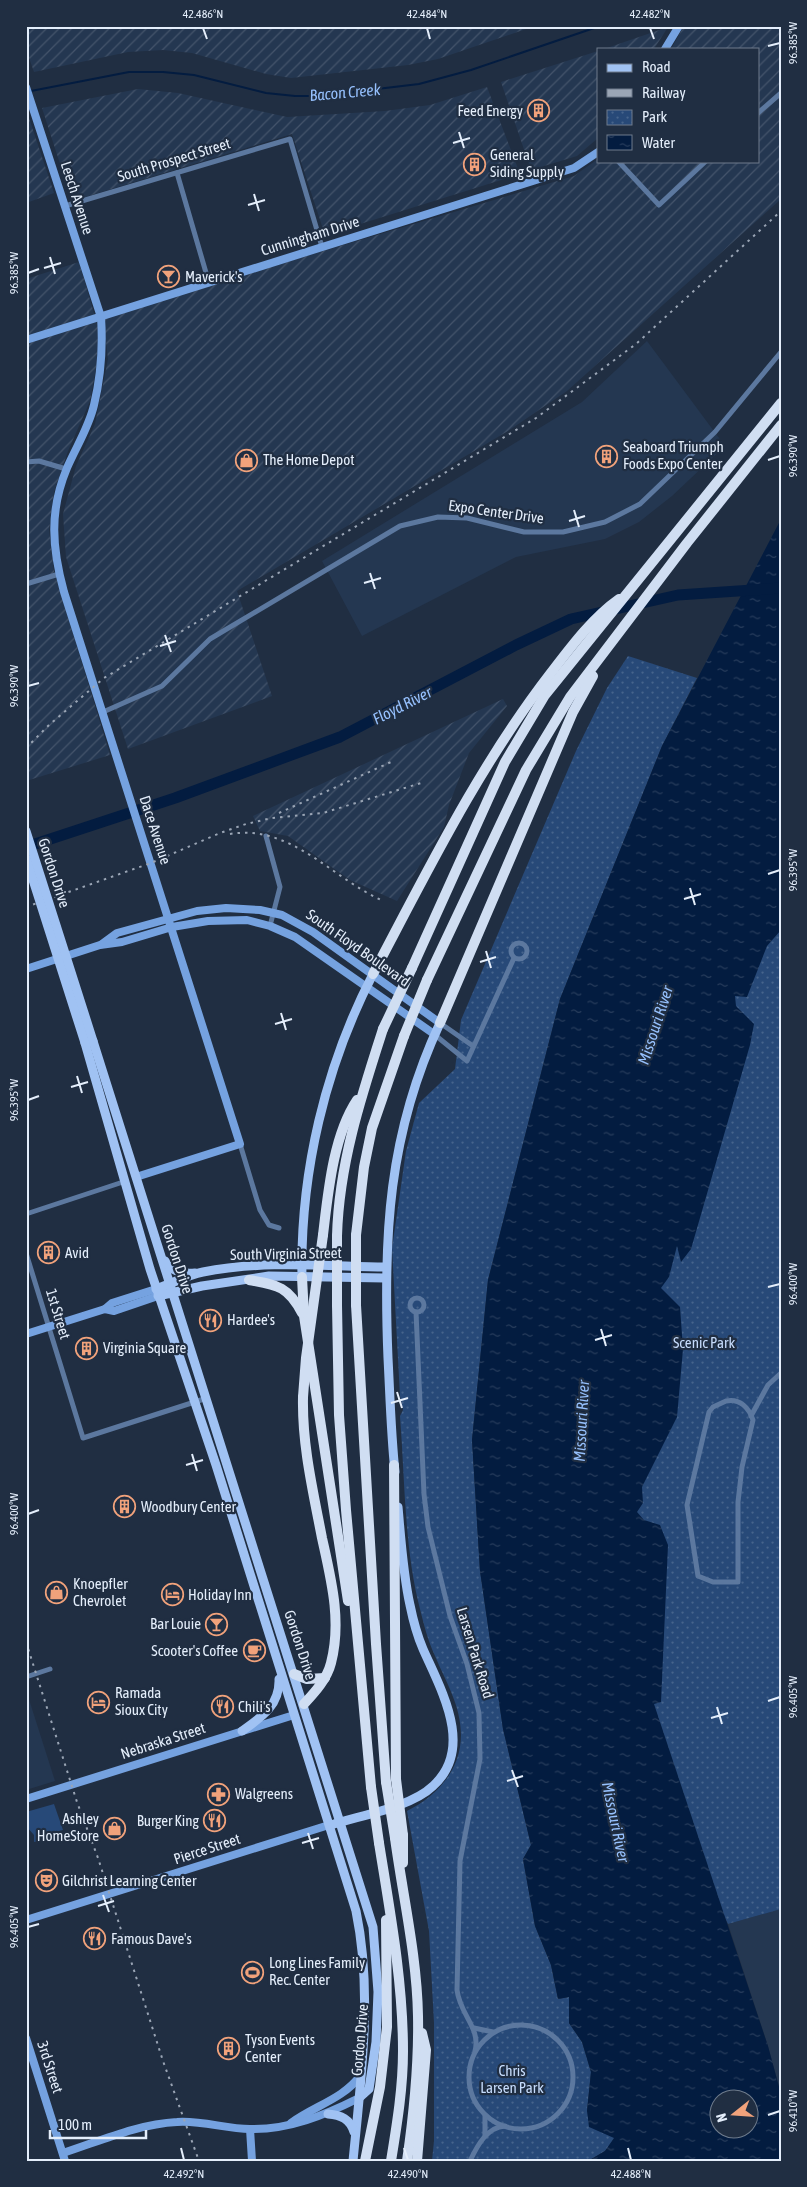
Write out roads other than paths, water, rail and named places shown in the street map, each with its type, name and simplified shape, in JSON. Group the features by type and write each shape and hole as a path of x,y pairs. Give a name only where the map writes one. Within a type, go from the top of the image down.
{"highway":[{"path":"391,2161 401,2091 403,2052 401,1999 370,1787 339,1415 337,1236 338,1213 351,1133 383,1029 505,762 545,695 781,403"},
{"path":"417,2161 426,2050 418,2014 403,1898 399,1837 376,1644 356,1305 356,1235 364,1167 372,1128 404,1036 427,980 526,770 633,614 781,425"},
{"path":"373,974 482,773 534,694 563,657 608,608 630,592"},
{"path":"440,1023 576,697"},
{"path":"304,1704 324,1678 331,1665 336,1625 333,1589 308,1470 303,1421 306,1358 322,1235 335,1159 349,1112 363,1091"},
{"path":"302,1277 304,1316 362,1696"},
{"path":"249,1280 284,1289 296,1300 304,1316"},
{"path":"391,1780 394,1465"},
{"path":"294,1674 307,1679 324,1678"},
{"path":"365,2161 380,2086 387,2027 386,1888"},
{"path":"407,2161 416,2088 418,2014"}],"main road":[{"path":"666,48 679,26"},
{"name":"Leech Avenue","path":"26,87 101,317 102,342 94,406 66,469"},
{"name":"Cunningham Drive","path":"26,340 574,168 597,153"},
{"name":"Dace Avenue","path":"66,469 56,504 54,528 54,550 59,574 240,1144"},
{"name":"Gordon Drive","path":"26,831 89,1042 123,1182 157,1293 195,1402 356,1911 364,1946 366,1999 359,2098"},
{"name":"Gordon Drive","path":"26,858 163,1259 368,1908 376,1950 378,1992 376,2042 369,2089 359,2098"},
{"name":"South Floyd Boulevard","path":"100,945 117,934 198,911 247,908 273,913 295,921 312,932 440,1023"},
{"name":"South Floyd Boulevard","path":"26,968 100,945 122,942 172,927 229,919 247,920 270,926 307,944 434,1034"},
{"path":"302,1277 304,1204 311,1159 325,1095 345,1035 373,974"},
{"name":"Pierce Street","path":"26,1920 402,1803 432,1788 441,1778 446,1768 453,1744 452,1721 446,1700 423,1648 410,1604 394,1465 385,1267 390,1203 402,1132 422,1062 440,1023"},
{"path":"136,1177 240,1144"},
{"path":"163,1259 171,1270 200,1273"},
{"name":"South Virginia Street","path":"172,1289 200,1273 246,1266 385,1267"},
{"name":"South Virginia Street","path":"26,1334 105,1310 112,1303 172,1289 269,1276 386,1278"},
{"path":"242,1731 263,1717 271,1708 280,1686 279,1668"},
{"path":"304,1704 294,1715 306,1730 316,1760 325,1773"},
{"name":"Nebraska Street","path":"26,1799 294,1715"},
{"name":"3rd Street","path":"27,2041 64,2157"},
{"path":"291,2123 303,2114 345,2092 360,2076"},
{"path":"64,2157 139,2128 163,2123 186,2122 250,2129 306,2122 328,2114 359,2098"},
{"path":"353,2161 359,2098"},
{"path":"328,2114 338,2115 350,2122 355,2135"},
{"path":"250,2129 252,2161"}],"street":[{"path":"760,111 781,93"},
{"name":"South Prospect Street","path":"65,206 290,139 322,247"},
{"path":"619,162 659,205 705,162"},
{"path":"176,173 209,282"},
{"name":"Expo Center Drive","path":"103,712 162,686 210,639 400,526 438,517 467,518 524,532 564,532 605,522 640,504 716,432 781,352"},
{"path":"26,462 38,461 66,469"},
{"path":"26,584 59,574"},
{"path":"266,836 280,887 270,926"},
{"path":"474,1046 514,958"},
{"name":"South Floyd Boulevard","path":"434,1034 467,1060 474,1046 440,1023"},
{"name":"Dace Avenue","path":"240,1144 260,1210 269,1225 279,1228"},
{"path":"29,1214 123,1182"},
{"name":"1st Street","path":"26,1253 83,1438 195,1402"},
{"name":"Larsen Park Road","path":"416,1312 426,1514 450,1616 469,1671 479,1713 480,1759 460,1861 457,1990 461,2010 474,2028"},
{"path":"751,1416 741,1403 730,1400 713,1407 705,1423 687,1505 698,1576 713,1582 738,1582 738,1502 742,1467 752,1427 751,1416 768,1385 781,1373"},
{"path":"195,1402 207,1398"},
{"path":"26,1676 50,1669"},
{"path":"470,2161 485,2136 497,2128 506,2126 531,2128 555,2116 569,2094 572,2069 561,2043 544,2030 519,2024 506,2026 494,2032 475,2051"},
{"path":"494,2032 474,2028 477,2041 470,2064 469,2081 475,2101 485,2115 506,2126"},
{"path":"485,2115 485,2136"}],"water":[{"name":"Missouri River","path":"781,519 781,930 767,946 747,997 735,996 736,1006 754,1024 750,1045 691,1249 681,1262 677,1246 669,1277 661,1288 680,1307 683,1349 677,1417 642,1487 643,1503 637,1512 644,1520 660,1525 668,1545 661,1702 654,1704 768,2046 781,2094 781,2161 588,2161 605,2151 614,2138 589,2127 587,2111 591,2072 582,2042 569,2023 569,1997 558,1999 551,1965 535,1926 523,1859 531,1845 503,1729 480,1571 472,1440 488,1280 560,999 662,746"}],"waterway":[{"name":"Bacon Creek","path":"31,91 129,72 163,72 194,75 266,93 318,96 419,84 471,70 600,26"},
{"name":"Floyd River","path":"26,847 175,798 340,737 516,645 571,619 678,595 781,588"}],"railway":[{"path":"26,748 49,725 104,678 536,418 636,344 781,211"},
{"path":"279,813 391,762"},
{"path":"26,907 151,863 220,833 246,824 272,818 323,813 421,783"},
{"path":"230,834 252,833 272,837 291,844 381,900"},
{"path":"26,1642 163,2061 199,2161"}],"place":[{"name":"Feed Energy","path":"539,111"},
{"name":"General Siding Supply","path":"474,164"},
{"name":"Maverick's","path":"169,277"},
{"name":"Seaboard Triumph Foods Expo Center","path":"607,456"},
{"name":"The Home Depot","path":"247,460"},
{"name":"Avid","path":"49,1253"},
{"name":"Hardee's","path":"211,1320"},
{"name":"Virginia Square","path":"87,1348"},
{"name":"Woodbury Center","path":"125,1507"},
{"name":"Knoepfler Chevrolet","path":"57,1593"},
{"name":"Holiday Inn","path":"172,1595"},
{"name":"Bar Louie","path":"217,1624"},
{"name":"Scooter's Coffee","path":"254,1651"},
{"name":"Ramada Sioux City","path":"99,1702"},
{"name":"Chili's","path":"222,1707"},
{"name":"Walgreens","path":"219,1794"},
{"name":"Burger King","path":"215,1821"},
{"name":"Ashley HomeStore","path":"115,1828"},
{"name":"Gilchrist Learning Center","path":"46,1881"},
{"name":"Famous Dave's","path":"95,1939"},
{"name":"Long Lines Family Rec. Center","path":"253,1972"},
{"name":"Tyson Events Center","path":"229,2049"}],"park label":[{"name":"Scenic Park","path":"704,1343"},
{"name":"Chris Larsen Park","path":"512,2080"}]}
